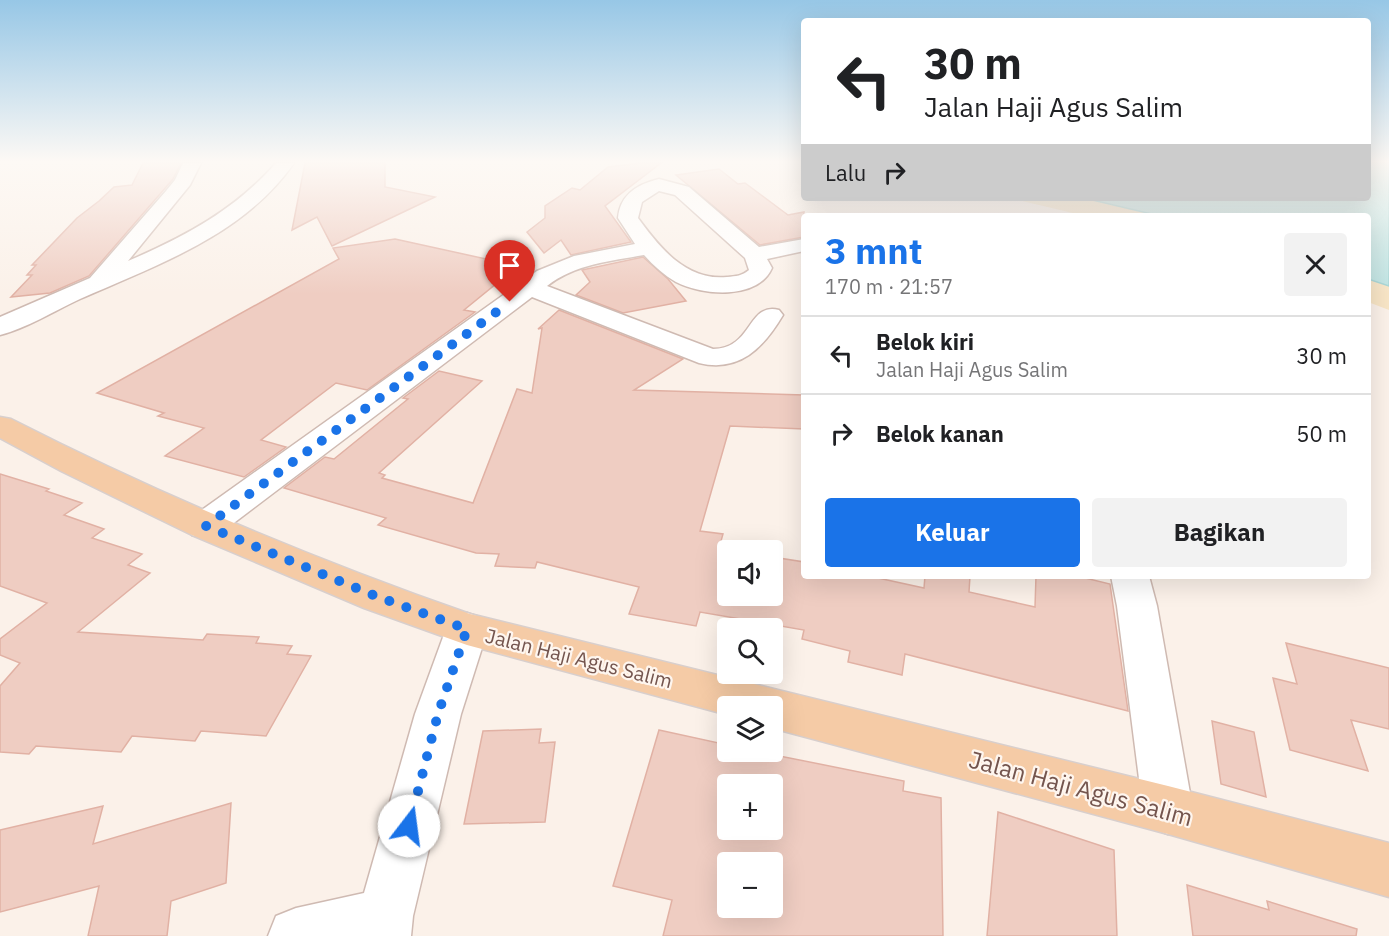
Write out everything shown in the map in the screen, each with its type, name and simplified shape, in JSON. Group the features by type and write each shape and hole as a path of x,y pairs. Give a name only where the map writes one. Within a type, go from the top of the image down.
{"main road":[{"name":"Jalan Haji Agus Salim","path":"0,426 73,464 206,526 378,597 467,629 728,696"},
{"name":"Jalan Haji Agus Salim","path":"783,711 1168,810 1389,870"}],"street":[{"path":"98,282 163,207"},
{"path":"0,327 98,282 155,259 208,232 241,207"},
{"path":"630,207 628,218 649,248 684,279 706,284 734,284 753,279 761,268 754,255 700,207"},
{"path":"754,255 801,246"},
{"path":"206,526 529,287 558,268 572,262 649,248"},
{"path":"529,287 576,308 612,319 709,357 730,357 743,349 759,333 770,315"},
{"path":"1131,579 1137,606 1168,810"},
{"path":"296,936 384,926 438,714 467,629"}],"sand":[{"path":"1046,207 1121,207 1147,213 1072,213"},
{"path":"1371,280 1389,286 1389,310 1371,303"}],"water":[{"path":"1121,207 1389,207 1389,286 1371,280 1371,213 1147,213"}],"building":[{"path":"92,207 149,207 89,276 50,293 11,297 32,275 27,275 36,265 32,265 77,218"},
{"path":"297,207 415,207 332,246 317,217 292,230"},
{"path":"545,207 605,207 631,242 571,255 561,240 544,253 527,232 545,218"},
{"path":"714,207 777,207 788,215 804,212 801,213 801,238 760,245"},
{"path":"395,239 518,266 464,310 475,312 367,390 336,383 261,440 286,447 244,477 165,456 204,428 158,416 164,413 97,393 339,259 333,248"},
{"path":"643,257 668,279 686,301 623,313 576,295 590,282 582,270"},
{"path":"559,310 683,359 634,390 801,395 801,429 730,426 700,531 723,534 721,540 717,540 717,606 783,606 783,559 801,562 801,579 883,579 924,588 925,579 970,579 969,592 1035,607 1036,579 1089,579 1110,584 1128,711 905,654 902,675 848,662 850,651 802,639 804,630 783,626 783,618 735,618 700,612 696,626 629,614 639,587 537,562 535,568 495,566 499,554 476,553 378,525 386,518 284,488 325,457 334,459 408,399 403,398 439,371 482,381 379,473 385,475 382,478 473,503 517,389 532,393 542,328 538,329"},
{"path":"0,474 49,489 46,491 82,503 64,515 104,529 92,538 142,554 128,565 150,573 78,632 203,640 207,634 259,637 256,643 292,646 287,654 311,656 266,736 201,731 195,741 132,736 121,752 36,746 29,754 0,752 0,686 20,663 0,655 0,639 47,603 0,586"},
{"path":"1286,643 1389,668 1389,729 1351,720 1368,771 1290,750 1273,678 1297,684"},
{"path":"1212,721 1254,732 1266,797 1221,784"},
{"path":"541,729 539,743 555,742 545,822 464,824 483,731"},
{"path":"659,730 717,743 717,762 783,762 783,757 904,781 903,791 941,798 943,936 663,936 672,900 613,886"},
{"path":"231,803 226,883 171,901 167,936 88,936 99,886 0,912 0,830 103,806 93,844"},
{"path":"998,812 1114,850 1117,936 987,936"},
{"path":"1187,885 1269,910 1267,901 1357,929 1356,936 1193,936"}],"route":[{"path":"409,826 438,714 467,629 378,597 206,526 510,302"}]}
